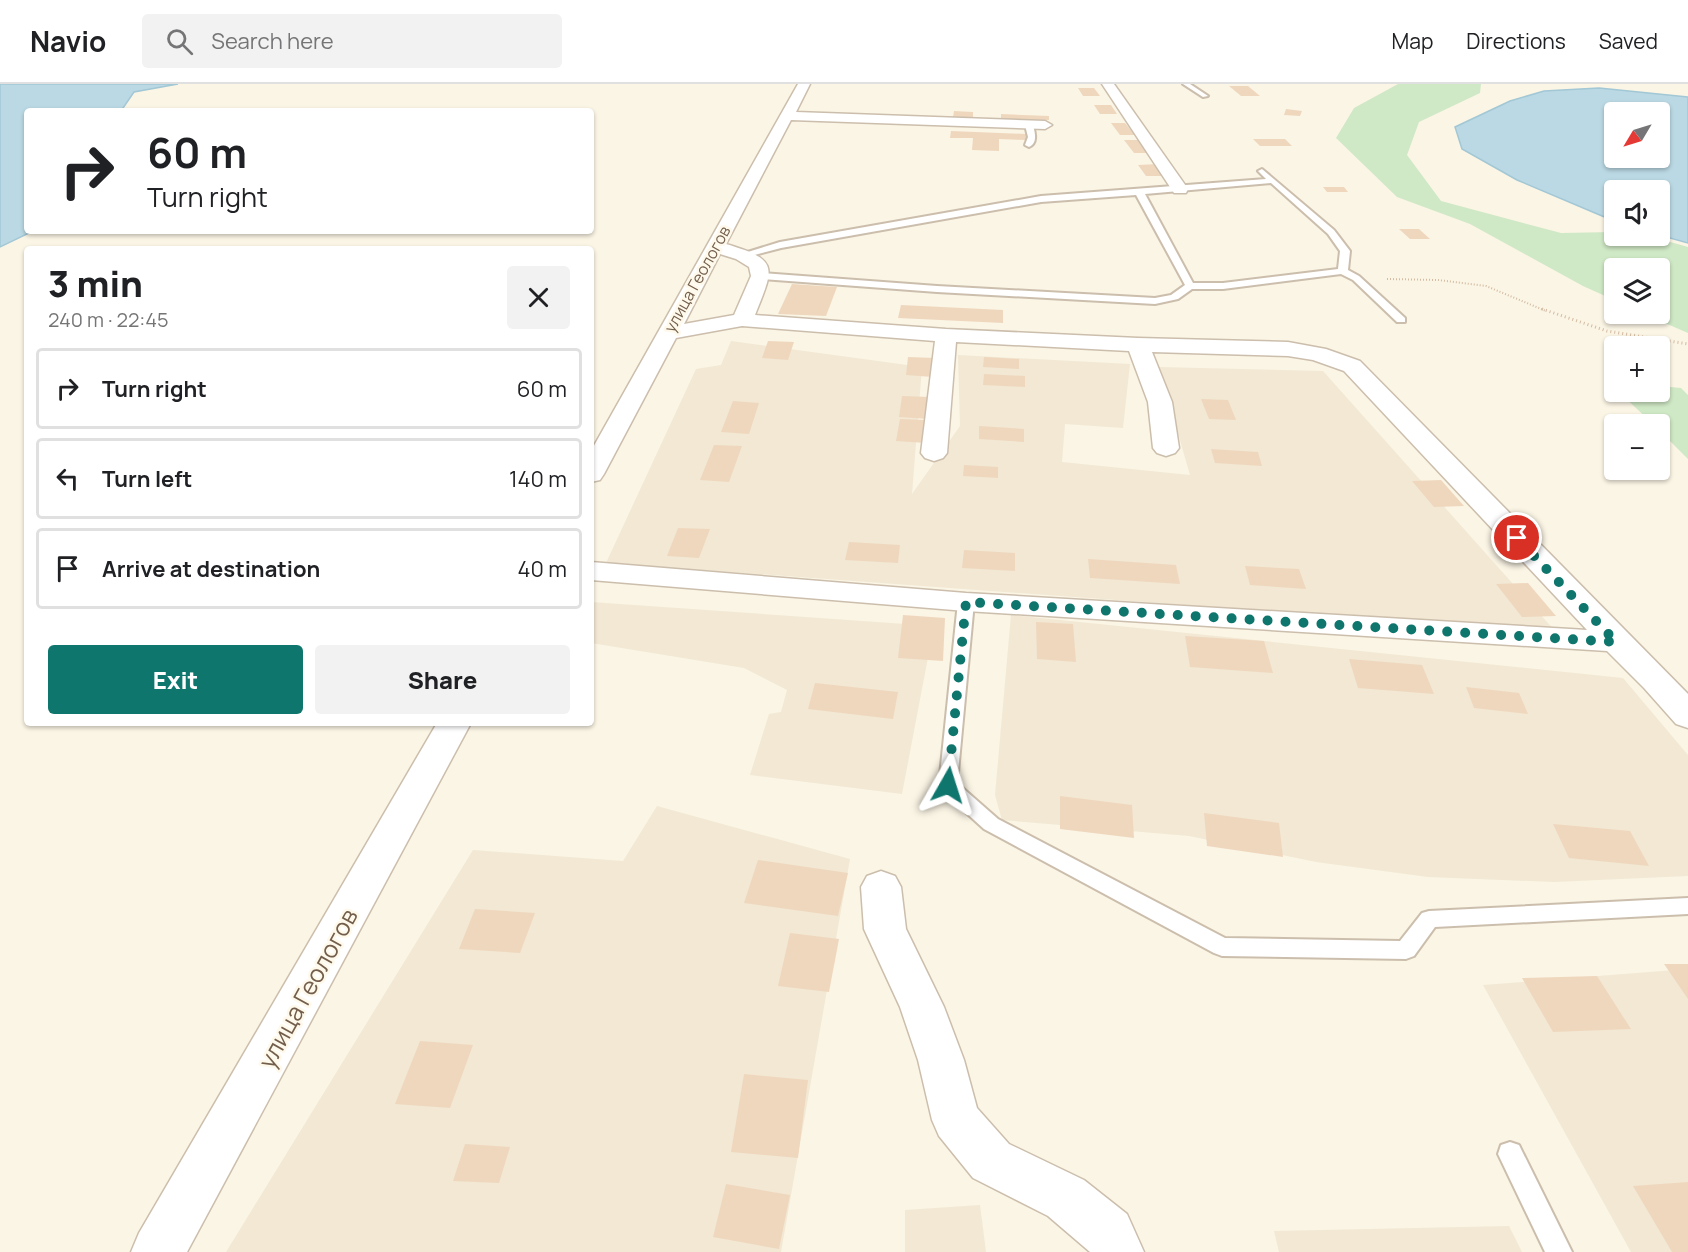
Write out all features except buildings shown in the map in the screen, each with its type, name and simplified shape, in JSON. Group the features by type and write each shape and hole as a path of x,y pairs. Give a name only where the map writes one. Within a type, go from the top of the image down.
{"street":[{"name":"улица Геологов","path":"594,468 804,84"},
{"path":"1108,84 1180,189"},
{"path":"785,116 1046,125"},
{"path":"715,247 743,255 758,264 761,276 742,320"},
{"path":"667,333 742,320 946,335 1288,350 1318,354 1352,366 1616,642 1656,680 1688,716"},
{"path":"934,453 946,335"},
{"path":"1138,345 1160,402 1166,448"},
{"path":"594,571 966,602 1616,642"},
{"name":"улица Геологов","path":"158,1252 452,726"},
{"path":"881,887 885,929 922,1007 941,1060 956,1120 992,1161 1066,1198 1108,1233 1117,1252"}],"lane":[{"path":"1186,84 1205,96"},
{"path":"1029,125 1032,137 1029,145"},
{"path":"1262,171 1331,232 1345,251 1343,271"},
{"path":"743,255 780,245 1041,199 1271,181"},
{"path":"1139,192 1190,286"},
{"path":"761,276 937,289 1155,301 1174,297 1190,286 1232,285 1343,271 1356,278 1401,320"},
{"path":"966,602 948,785 991,825 1222,947 1406,950 1429,919 1688,906"},
{"path":"1510,1154 1559,1252"}],"path":[{"path":"1356,278 1438,280 1486,286 1561,317 1607,331 1688,344"}],"shaded area":[{"path":"731,341 922,367 912,494 960,426 958,355 1130,364 1123,428 1065,424 1062,462 1190,475 1159,367 1323,371 1556,632 606,563 696,369 721,365"},
{"path":"594,602 934,626 902,794 750,775 769,714 781,712 787,690 744,668 594,643"},
{"path":"1011,615 1623,678 1688,755 1688,876 1554,882 1428,877 1316,862 1189,836 1002,820 995,795"},
{"path":"657,806 850,859 781,1252 226,1252 473,850 623,861"},
{"path":"1688,969 1688,1252 1631,1252 1483,985"},
{"path":"980,1205 986,1252 905,1252 905,1210"},
{"path":"1509,1226 1522,1252 1279,1252 1274,1231"}],"green space":[{"path":"1398,84 1481,84 1480,93 1419,122 1407,155 1441,201 1561,233 1604,232 1604,246 1670,246 1670,242 1688,247 1688,333 1667,324 1670,324 1670,258 1604,258 1604,295 1583,286 1470,224 1397,197 1336,138 1354,108"},
{"path":"1670,387 1681,388 1688,395 1688,459 1670,441 1670,414 1642,414 1630,402 1670,402"}],"water":[{"path":"0,84 178,84 134,92 123,108 24,108 24,234 27,234 0,247"},
{"path":"1599,88 1688,97 1688,243 1670,238 1670,180 1604,180 1604,217 1517,180 1462,149 1455,127 1510,101 1544,91"}],"route":[{"path":"948,785 966,602 1616,642 1517,538"}]}
